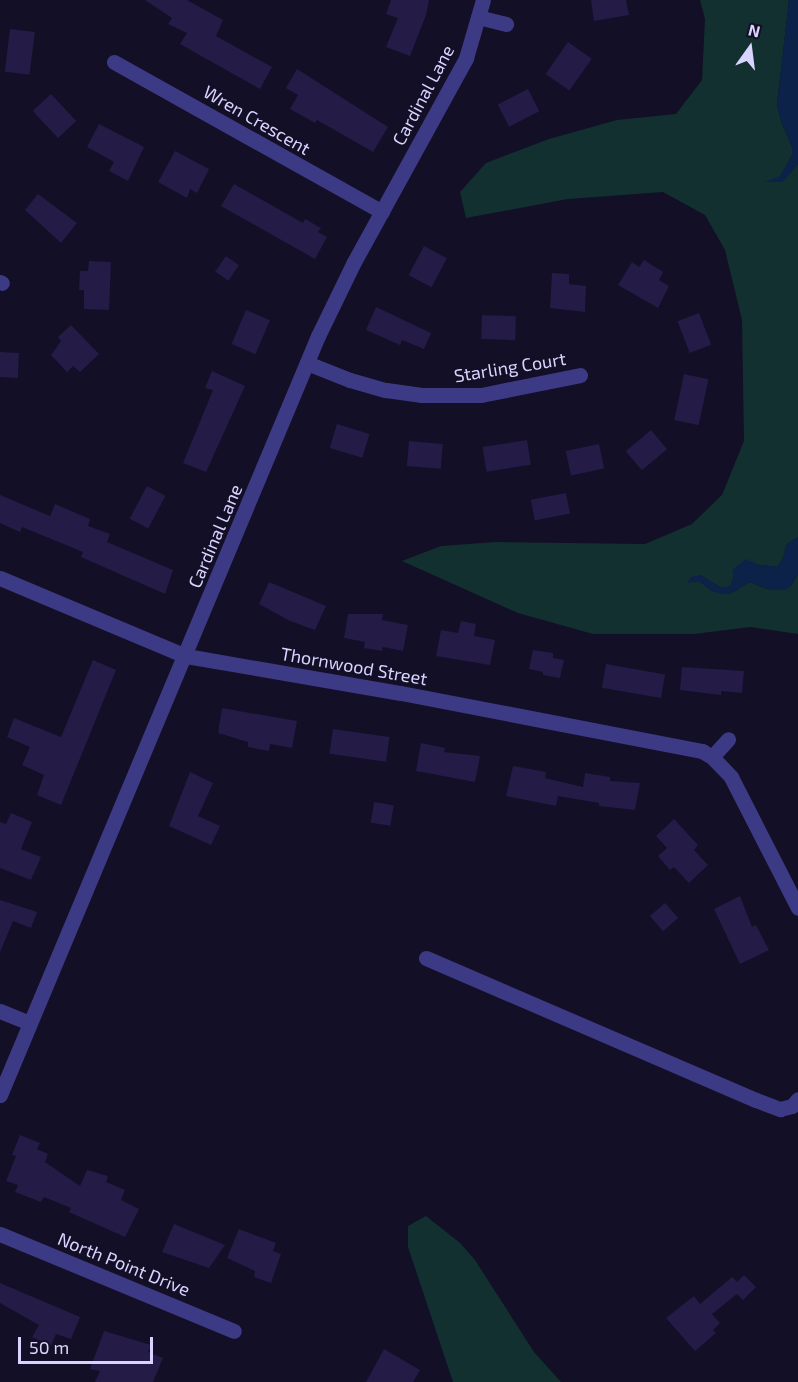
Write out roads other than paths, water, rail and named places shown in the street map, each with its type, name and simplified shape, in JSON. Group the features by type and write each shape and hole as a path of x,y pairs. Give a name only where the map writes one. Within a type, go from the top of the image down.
{"street":[{"name":"Cardinal Lane","path":"0,1095 307,363 354,262 466,58 483,0"},
{"path":"478,17 506,24"},
{"name":"Wren Crescent","path":"114,62 382,212"},
{"name":"Starling Court","path":"307,363 350,380 386,390 422,395 481,395 580,375"},
{"name":"Thornwood Street","path":"0,578 186,656 671,743 702,751 712,757 731,777 798,908"},
{"path":"712,757 728,739"},
{"path":"426,958 756,1100 780,1108 792,1106 798,1099"},
{"path":"0,1011 29,1023"},
{"name":"North Point Drive","path":"0,1234 234,1331"}],"water":[{"path":"789,0 798,0 798,164 783,182 765,182 780,176 792,155 792,147 781,121 777,104"},
{"path":"798,537 798,574 786,590 770,590 749,582 730,594 722,594 712,591 699,581 687,583 691,577 700,575 726,588 731,585 734,577 732,570 746,559 759,565 777,567 787,544"}]}
